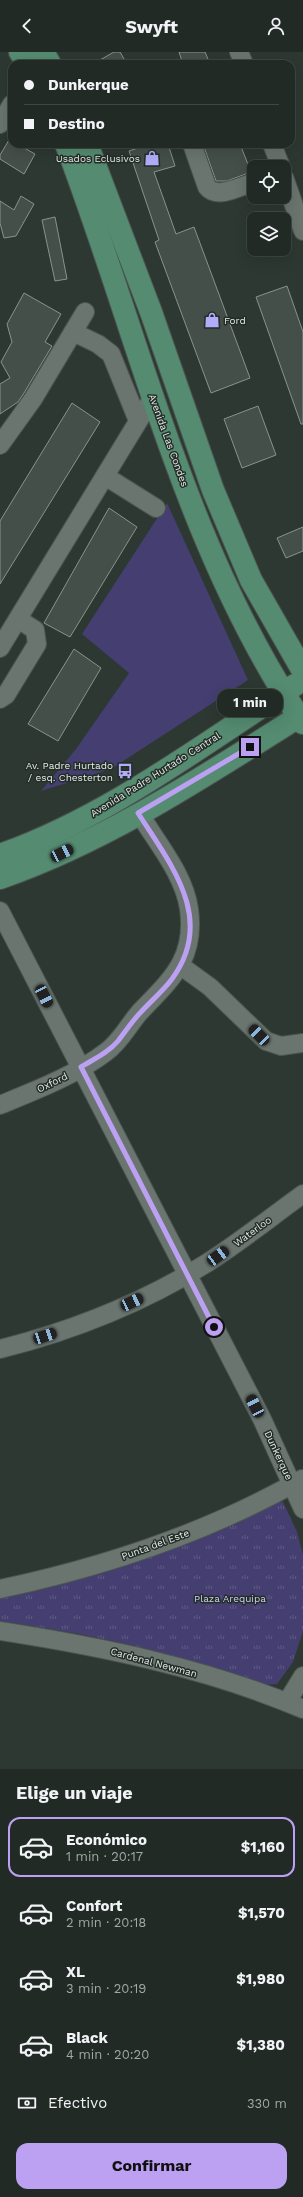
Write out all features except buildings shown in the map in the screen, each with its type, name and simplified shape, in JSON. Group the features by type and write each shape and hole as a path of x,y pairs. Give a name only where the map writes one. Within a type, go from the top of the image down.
{"main road":[{"path":"20,52 40,60"},
{"name":"Avenida Las Condes","path":"67,148 177,466 219,568 268,666 302,718"},
{"path":"89,148 151,312 213,490 251,580 303,671"},
{"name":"Avenida Padre Hurtado Central","path":"0,855 61,829 117,800 178,763 303,680"},
{"path":"0,878 62,853 138,813 302,718"}],"street":[{"path":"0,124 8,111"},
{"path":"193,148 206,187 212,192 218,193 247,184"},
{"path":"273,148 278,160"},
{"path":"291,197 303,231"},
{"path":"0,445 33,399 85,312"},
{"path":"73,332 98,344 111,354 138,421"},
{"path":"0,648 153,397"},
{"path":"105,476 156,508"},
{"path":"0,699 6,695 37,644 35,630 18,619"},
{"name":"Oxford","path":"0,1105 51,1083 81,1067 112,1047 140,1013 167,986 181,966 188,949 190,923 185,894 177,875 138,813"},
{"name":"Dunkerque","path":"0,911 187,1274 298,1481 303,1509"},
{"path":"181,966 216,992 266,1040 281,1046 303,1043"},
{"name":"Waterloo","path":"0,1349 87,1321 147,1295 218,1256 303,1194"},
{"name":"Punta del Este","path":"0,1590 76,1571 172,1539 232,1514 298,1481"},
{"name":"Cardenal Newman","path":"0,1631 91,1646 168,1663 295,1706"},
{"path":"295,1706 303,1676"}],"green space":[{"path":"167,503 248,680 111,769 41,791 76,749 129,673 82,634"},
{"name":"Plaza Arequipa","path":"282,1500 297,1532 303,1555 303,1631 293,1662 277,1684 264,1685 131,1645 80,1634 0,1621 0,1592"}],"place":[{"name":"Usados Eclusivos","path":"152,158"},
{"name":"Ford","path":"212,320"},
{"name":"Av. Padre Hurtado / esq. Chesterton","path":"125,771"}],"route":[{"path":"214,1327 81,1067 98,1058 118,1041 132,1022 173,979 181,966 188,949 190,923 189,908 182,884 138,813 211,772 250,747"}]}
